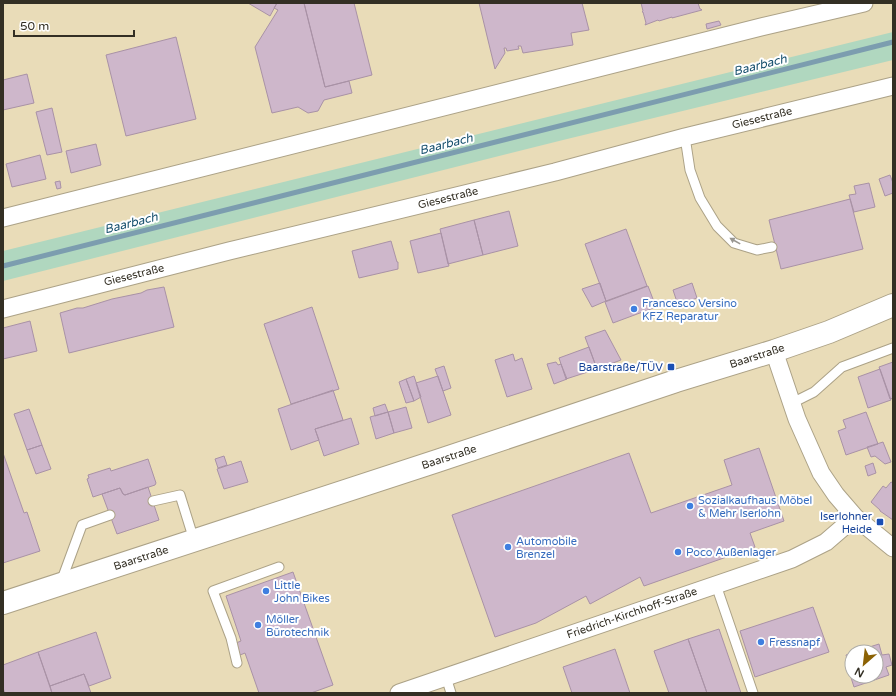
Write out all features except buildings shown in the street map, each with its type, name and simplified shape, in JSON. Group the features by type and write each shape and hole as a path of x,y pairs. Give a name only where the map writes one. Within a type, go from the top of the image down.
{"main road":[{"name":"Baarstraße","path":"3,603 676,381 774,351 829,332 893,305"}],"street":[{"path":"3,218 753,29 864,3"},
{"name":"Giesestraße","path":"3,309 230,251 555,172 685,137 893,86"},
{"path":"774,351 797,419 821,473 836,495 855,517 893,548"},
{"name":"Friedrich-Kirchhoff-Straße","path":"398,693 799,556 826,542 855,517"}],"lane":[{"path":"685,137 690,170 697,191 717,226 734,242 757,250 772,246"},
{"path":"792,403 814,392 842,367 893,348"},
{"path":"153,501 180,495 194,540"},
{"path":"60,585 82,525 110,515"},
{"path":"237,663 231,638 213,591 279,566"},
{"path":"716,585 753,693"},
{"path":"446,677 451,693"}],"shaded area":[{"path":"3,3 893,3 893,693 3,693"}],"green space":[{"path":"893,32 893,60 563,140 3,281 3,251"}],"waterway":[{"name":"Baarbach","path":"3,266 893,42"}],"place":[{"name":"Francesco Versino KFZ Reparatur","path":"634,309"},
{"name":"Baarstraße/TÜV","path":"671,367"},
{"name":"Sozialkaufhaus Möbel & Mehr Iserlohn","path":"690,506"},
{"name":"Iserlohner Heide","path":"880,522"},
{"name":"Automobile Brenzel","path":"508,547"},
{"name":"Poco Außenlager","path":"678,552"},
{"name":"Little John Bikes","path":"266,591"},
{"name":"Möller Bürotechnik","path":"258,625"},
{"name":"Fressnapf","path":"761,642"}]}
